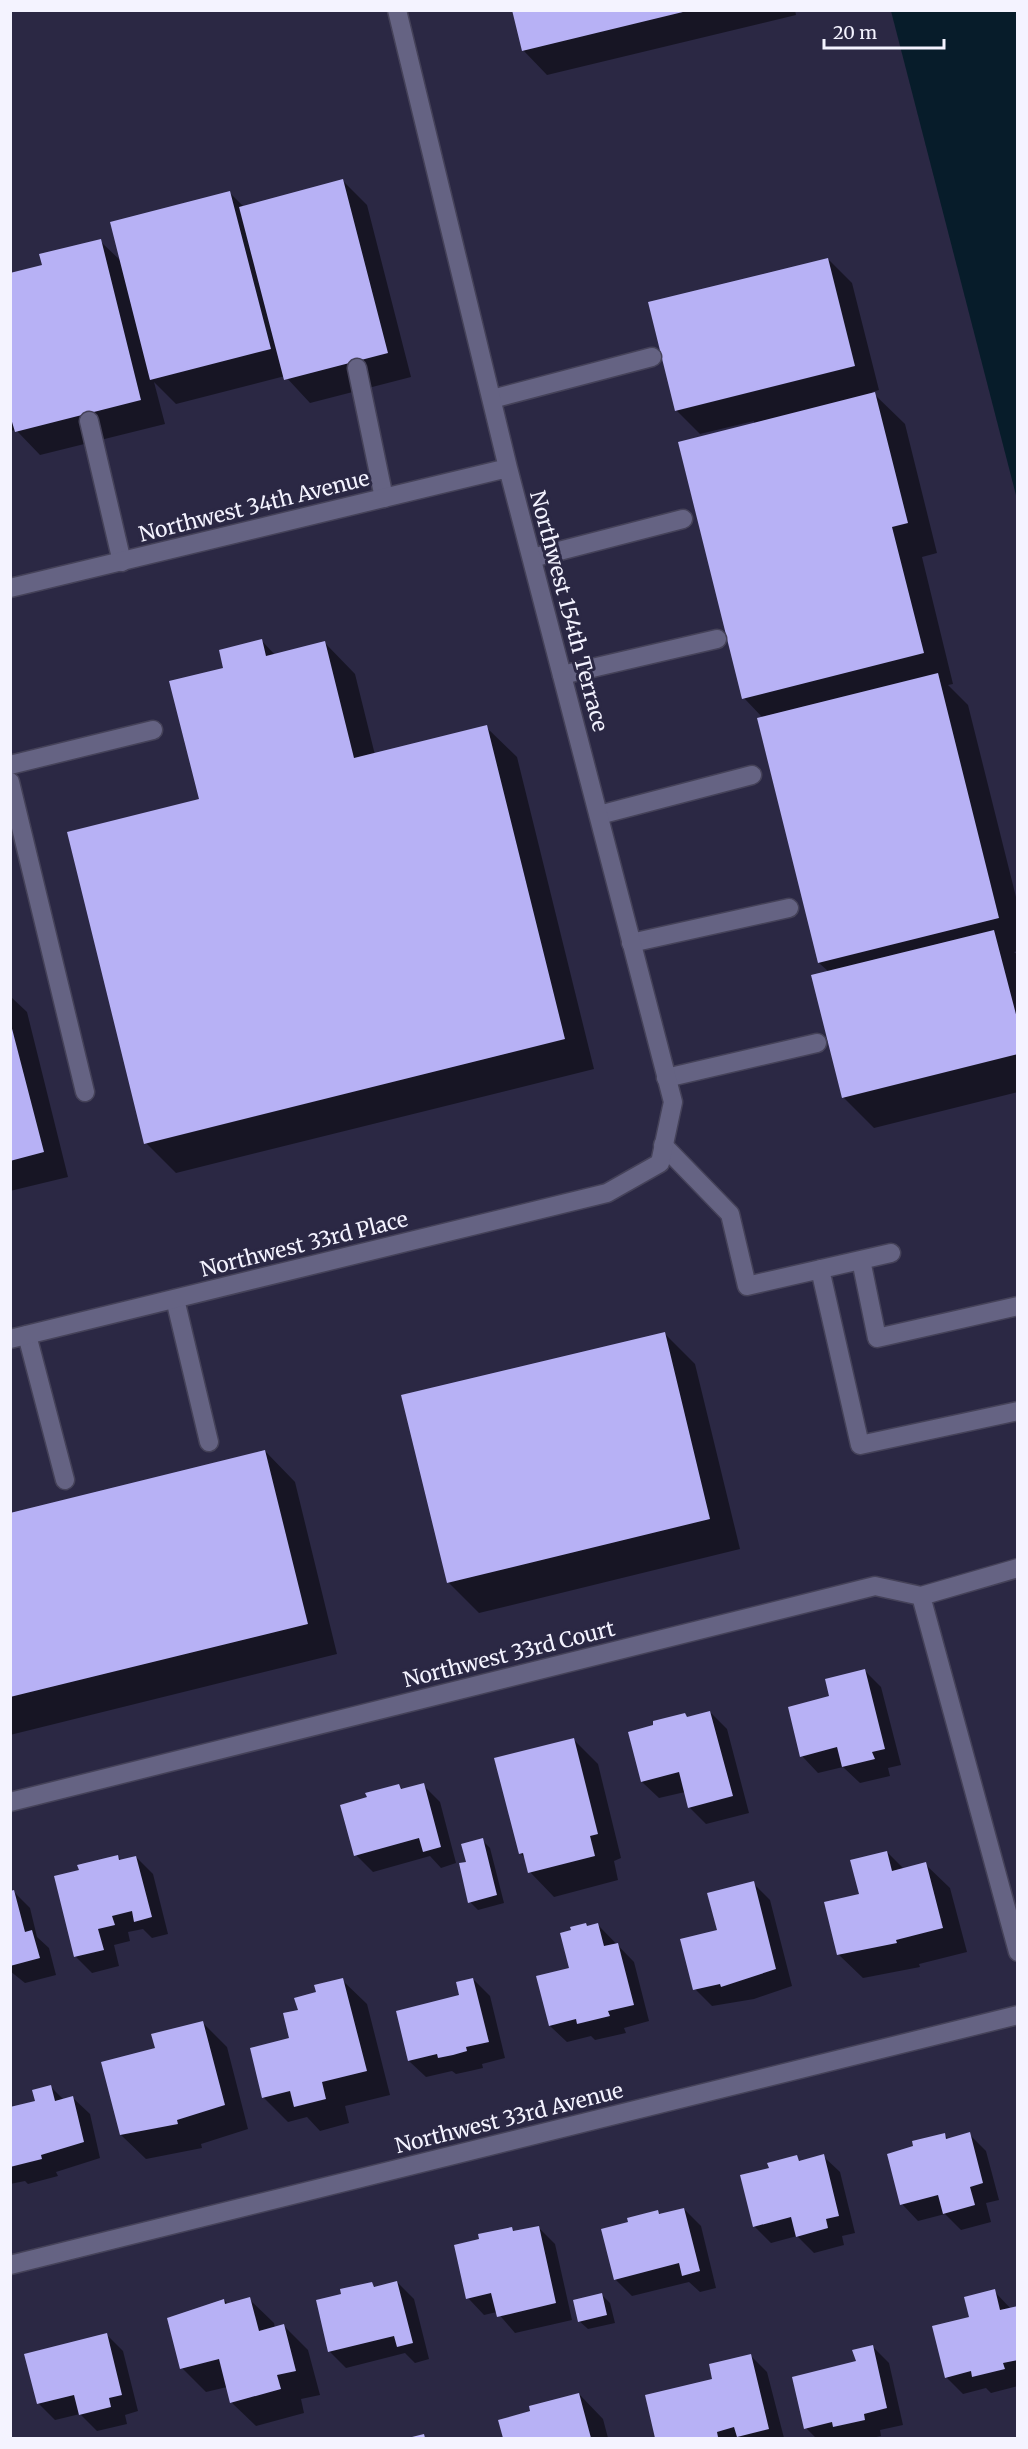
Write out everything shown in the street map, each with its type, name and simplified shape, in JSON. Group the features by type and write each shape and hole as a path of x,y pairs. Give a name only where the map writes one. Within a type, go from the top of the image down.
{"street":[{"name":"Northwest 154th Terrace","path":"397,10 508,468 673,1102 660,1163 607,1193"},
{"path":"492,399 652,357"},
{"path":"357,368 384,498"},
{"path":"89,421 122,561"},
{"name":"Northwest 34th Avenue","path":"10,588 508,468"},
{"path":"532,558 683,519"},
{"path":"562,675 717,639"},
{"path":"10,765 153,730"},
{"path":"599,815 752,775"},
{"path":"10,782 85,1092"},
{"path":"631,943 789,908"},
{"path":"666,1078 817,1043"},
{"path":"663,1145 730,1214 747,1286 891,1253"},
{"name":"Northwest 33rd Place","path":"19,1337 607,1193"},
{"path":"861,1260 878,1338 1017,1306"},
{"path":"820,1269 861,1445 1017,1411"},
{"path":"175,1299 209,1442"},
{"path":"19,1337 65,1480"},
{"name":"Northwest 33rd Court","path":"10,1802 875,1586 921,1596 1017,1568"},
{"path":"921,1596 1017,1952"},
{"name":"Northwest 33rd Avenue","path":"10,2265 1017,2015"}],"water":[{"path":"891,11 1017,11 1017,499"}],"building":[{"path":"512,10 686,10 687,11 522,51"},
{"path":"343,179 388,353 284,380 239,207"},
{"path":"230,191 271,349 150,380 110,222"},
{"path":"101,239 141,400 15,432 10,415 10,273 42,265 39,254"},
{"path":"828,258 855,366 675,411 648,302"},
{"path":"875,392 908,523 892,527 924,653 742,699 678,442"},
{"path":"262,639 266,656 325,641 354,758 487,725 565,1039 144,1144 67,832 199,799 169,681 223,668 219,650"},
{"path":"938,673 999,918 818,963 757,718"},
{"path":"994,930 1018,1022 1018,1054 842,1098 811,975"},
{"path":"10,1021 44,1152 10,1161"},
{"path":"665,1332 710,1519 447,1583 401,1395"},
{"path":"265,1450 308,1624 10,1697 10,1513"},
{"path":"865,1669 885,1749 872,1752 875,1759 842,1767 837,1747 800,1757 788,1707 829,1696 825,1679"},
{"path":"710,1711 733,1796 688,1808 679,1772 641,1782 628,1732 653,1725 653,1721 685,1713 687,1717"},
{"path":"574,1738 598,1834 590,1836 595,1856 528,1873 523,1853 519,1854 494,1758"},
{"path":"424,1783 441,1847 423,1852 419,1838 354,1856 340,1805 367,1797 365,1793 399,1784 401,1789"},
{"path":"483,1838 497,1895 468,1903 459,1863 466,1862 461,1844"},
{"path":"887,1851 892,1871 926,1862 943,1928 896,1940 897,1943 837,1955 824,1902 859,1894 850,1860"},
{"path":"118,1855 119,1860 136,1856 152,1917 134,1922 132,1911 112,1916 115,1925 98,1929 104,1950 74,1957 54,1876 79,1870 77,1865"},
{"path":"754,1881 776,1969 721,1987 720,1984 693,1990 680,1939 717,1930 707,1893"},
{"path":"14,1890 25,1932 32,1930 40,1958 10,1966 10,1891"},
{"path":"586,1923 587,1926 598,1923 604,1946 618,1943 634,2005 608,2011 610,2016 577,2024 576,2019 549,2026 536,1976 569,1968 560,1933 571,1930 570,1927"},
{"path":"343,1978 367,2071 322,2082 326,2099 294,2107 290,2091 262,2098 250,2048 289,2038 283,2013 298,2010 294,1998 316,1992 314,1985"},
{"path":"473,1978 489,2042 466,2047 467,2051 453,2055 438,2058 437,2054 408,2061 396,2011 459,1995 456,1982"},
{"path":"203,2021 225,2105 177,2120 178,2124 120,2135 101,2062 155,2048 151,2034"},
{"path":"51,2085 55,2101 73,2096 84,2142 41,2155 42,2159 10,2167 10,2107 35,2101 32,2090"},
{"path":"970,2132 983,2183 970,2187 975,2205 943,2214 938,2195 900,2205 887,2154 913,2146 912,2141 945,2133 946,2139"},
{"path":"824,2154 839,2216 826,2219 828,2228 796,2237 791,2217 753,2227 740,2175 769,2168 767,2163 797,2155 799,2161"},
{"path":"684,2208 700,2271 682,2276 679,2263 614,2280 601,2229 628,2222 627,2218 658,2210 659,2214"},
{"path":"539,2226 556,2303 497,2317 491,2293 466,2299 454,2245 479,2239 478,2234 512,2227 513,2231"},
{"path":"397,2281 413,2343 397,2347 394,2336 328,2352 316,2300 341,2294 340,2289 372,2282 374,2287"},
{"path":"995,2289 1000,2310 1018,2306 1018,2360 1003,2363 1005,2369 972,2377 971,2371 945,2378 932,2326 969,2317 964,2297"},
{"path":"602,2293 607,2315 578,2322 573,2300"},
{"path":"250,2297 259,2331 284,2324 296,2371 277,2375 281,2389 230,2403 219,2359 180,2369 167,2318 224,2299 225,2304"},
{"path":"107,2333 122,2395 109,2398 111,2407 79,2415 74,2395 37,2404 24,2354"},
{"path":"873,2345 887,2408 864,2414 865,2420 833,2427 832,2422 804,2429 792,2377 856,2361 852,2350"},
{"path":"751,2354 769,2429 737,2437 734,2427 717,2432 718,2437 714,2438 655,2438 645,2395 712,2379 709,2364"},
{"path":"579,2393 591,2438 503,2438 498,2420 530,2411 529,2406"},
{"path":"424,2434 425,2438 408,2438"}]}
